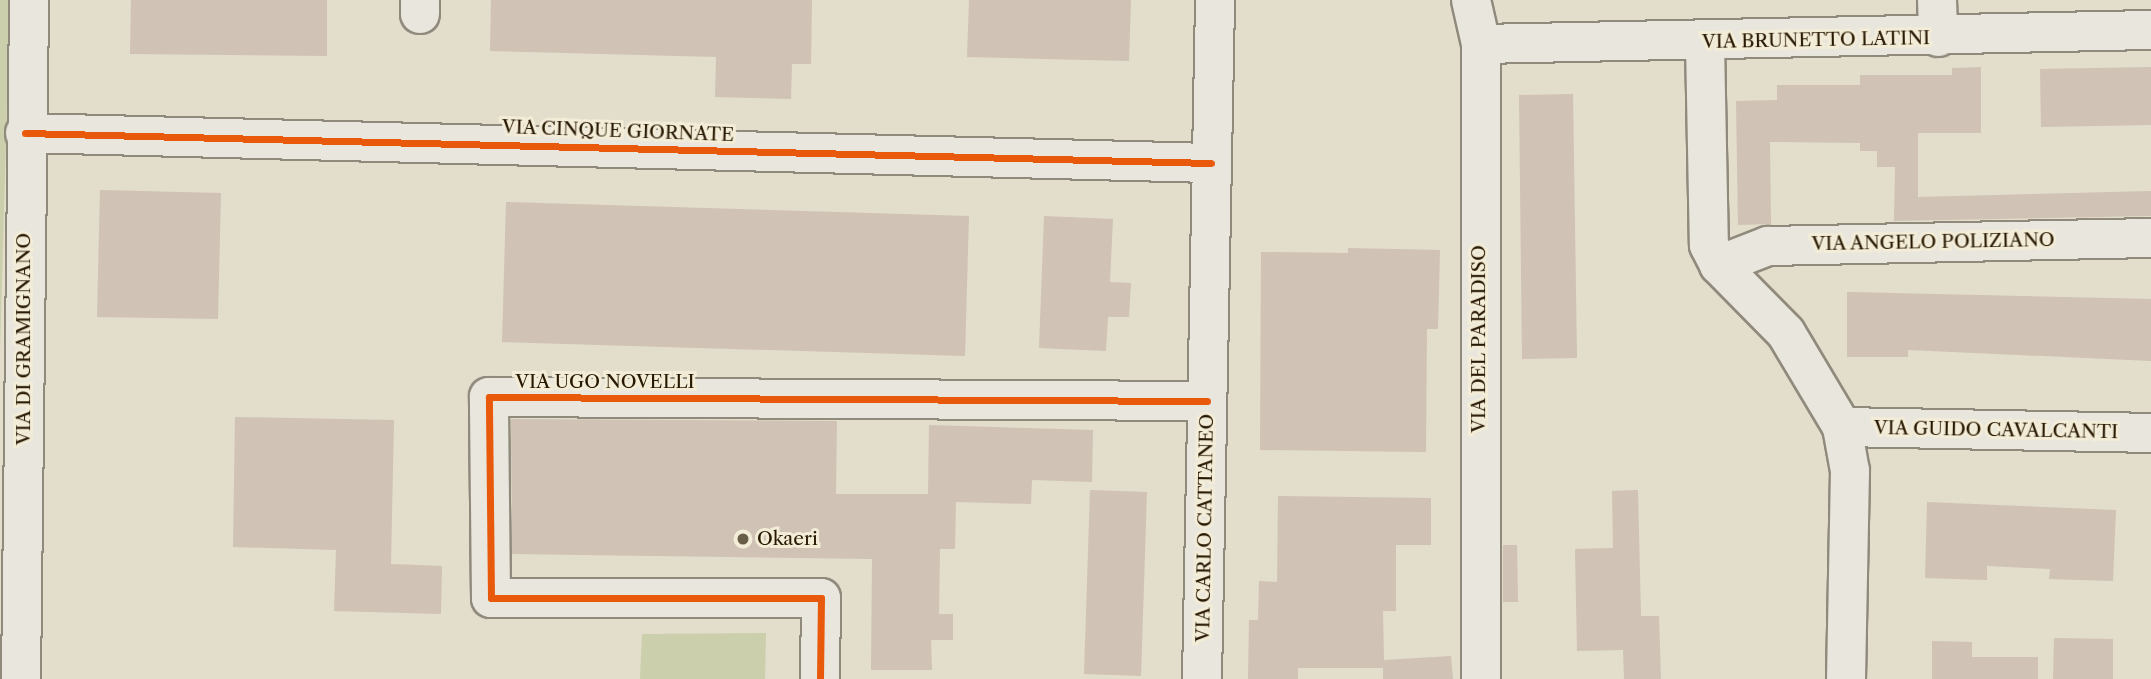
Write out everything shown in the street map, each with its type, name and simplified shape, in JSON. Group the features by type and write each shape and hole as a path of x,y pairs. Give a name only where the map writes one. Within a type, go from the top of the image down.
{"street":[{"name":"VIA DI GRAMIGNANO","path":"22,679 25,133 29,0"},
{"name":"VIA CARLO CATTANEO","path":"1202,679 1215,0"},
{"name":"VIA DEL PARADISO","path":"1471,0 1481,44 1481,679"},
{"name":"VIA BRUNETTO LATINI","path":"1481,44 1705,43 1937,18 2151,30"},
{"path":"1705,43 1705,222 1719,265 1786,333 1842,427 1850,471 1846,679"},
{"name":"VIA CINQUE GIORNATE","path":"25,133 1211,163"},
{"name":"VIA ANGELO POLIZIANO","path":"1719,265 1768,246 2151,238"},
{"name":"VIA UGO NOVELLI","path":"820,679 821,598 491,598 489,397 1207,401"},
{"name":"VIA GUIDO CAVALCANTI","path":"1842,427 2151,433"}],"green space":[{"path":"0,0 10,0 0,352"},
{"path":"766,633 765,679 640,679 642,634"}],"building":[{"path":"131,0 327,0 327,56 130,54"},
{"path":"491,0 812,0 811,64 792,64 791,99 715,97 716,57 490,51"},
{"path":"969,0 1131,0 1129,61 967,57"},
{"path":"1981,67 1981,133 1918,133 1918,197 2151,191 2151,216 1894,221 1895,167 1877,167 1877,151 1860,151 1860,143 1770,142 1771,224 1738,225 1736,101 1777,100 1777,85 1860,85 1860,75 1952,75 1952,68"},
{"path":"2151,67 2151,125 2041,127 2040,69"},
{"path":"1573,94 1577,358 1522,359 1519,95"},
{"path":"100,190 221,193 218,319 97,317"},
{"path":"506,202 969,216 965,356 502,342"},
{"path":"1044,216 1113,219 1110,282 1131,283 1129,317 1108,317 1106,351 1039,348"},
{"path":"1348,248 1440,250 1438,329 1427,329 1426,452 1260,450 1261,252 1348,253"},
{"path":"1847,292 2151,299 2151,361 1908,350 1908,357 1847,357"},
{"path":"235,417 394,420 391,564 442,566 441,614 334,611 336,550 233,547"},
{"path":"511,419 837,421 836,494 928,494 929,425 1093,430 1092,482 1032,480 1031,504 956,502 955,549 940,549 939,614 953,614 953,640 931,640 932,670 871,670 872,559 512,554"},
{"path":"1090,490 1147,492 1141,676 1084,674"},
{"path":"1638,490 1641,616 1659,616 1661,679 1624,679 1623,650 1577,651 1575,549 1613,548 1612,491"},
{"path":"1278,496 1431,498 1431,545 1396,545 1396,611 1383,611 1384,660 1451,656 1453,679 1383,679 1383,668 1298,668 1298,679 1248,679 1249,620 1258,620 1259,581 1277,582"},
{"path":"1927,502 2116,510 2113,581 2049,579 2050,569 1987,566 1987,580 1925,578"},
{"path":"1503,545 1517,545 1518,602 1503,602"},
{"path":"2054,638 2113,639 2113,679 2053,679"},
{"path":"1932,641 1972,642 1972,657 2038,657 2038,679 1932,679"}],"cycle path":[{"path":"25,133 1211,163"},
{"path":"820,679 821,598 491,598 489,397 1207,401"}],"place":[{"name":"Okaeri","path":"743,539"}]}
